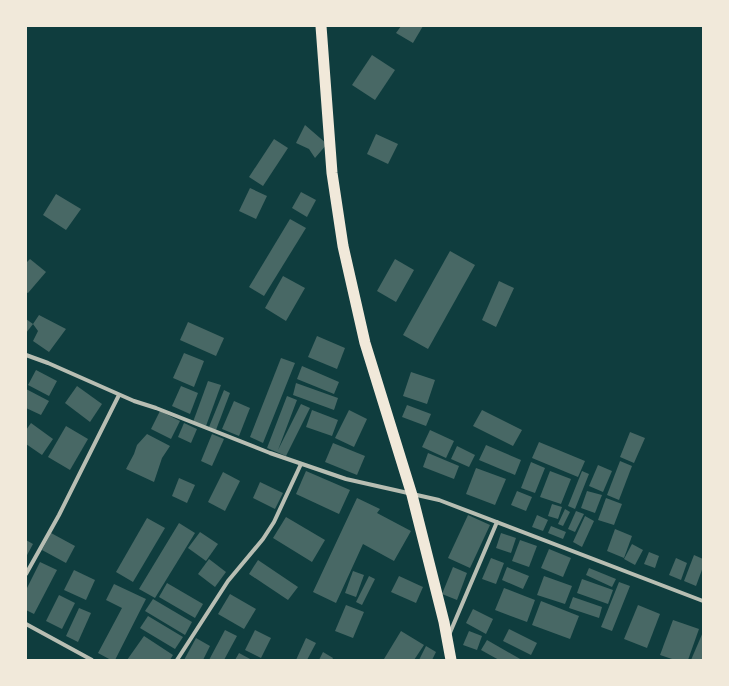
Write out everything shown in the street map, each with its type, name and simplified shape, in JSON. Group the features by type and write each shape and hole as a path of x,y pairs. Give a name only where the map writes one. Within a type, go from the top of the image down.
{"highway":[{"path":"321,26 332,174 343,246 365,343 412,495 444,622 451,660"}],"street":[{"path":"26,355 48,363 119,395 247,445 346,479 439,500 703,601"},
{"path":"26,574 59,515 119,395"},
{"path":"177,660 228,581 263,539 270,528 301,464"},
{"path":"447,641 497,522"},
{"path":"26,624 92,660"}],"building":[{"path":"401,26 423,26 413,43 396,33"},
{"path":"372,55 395,70 375,100 352,85"},
{"path":"305,125 327,144 315,158 309,149 296,143"},
{"path":"376,134 398,144 388,164 367,154"},
{"path":"274,139 288,148 263,186 249,177"},
{"path":"250,188 267,196 256,219 239,211"},
{"path":"301,192 316,200 307,217 292,208"},
{"path":"56,194 81,209 66,230 43,215"},
{"path":"290,219 306,228 264,296 249,287"},
{"path":"450,251 475,265 428,349 403,335"},
{"path":"30,259 46,272 28,293 26,292 26,263"},
{"path":"395,259 414,270 396,302 377,291"},
{"path":"283,276 305,288 286,321 265,308"},
{"path":"499,281 514,288 496,327 482,320"},
{"path":"39,315 66,329 49,352 33,341 38,331 33,324"},
{"path":"26,319 33,324 26,333"},
{"path":"188,322 224,338 216,356 180,340"},
{"path":"317,336 345,348 337,369 308,357"},
{"path":"184,353 204,361 194,387 173,378"},
{"path":"281,358 295,363 263,443 250,437"},
{"path":"302,366 339,382 334,394 297,379"},
{"path":"36,370 57,381 49,396 28,385"},
{"path":"411,372 435,380 427,404 403,396"},
{"path":"208,381 221,385 206,426 193,422"},
{"path":"296,383 338,398 334,410 293,395"},
{"path":"77,386 102,404 90,422 65,403"},
{"path":"181,386 198,393 190,414 172,406"},
{"path":"26,389 49,401 41,415 26,408"},
{"path":"224,390 230,393 216,430 209,427"},
{"path":"287,396 297,400 278,450 301,404 310,408 286,456 267,448"},
{"path":"234,401 250,408 239,436 222,429"},
{"path":"407,405 431,414 426,426 402,417"},
{"path":"312,410 338,420 332,436 306,427"},
{"path":"349,410 367,419 354,447 335,438"},
{"path":"482,410 522,430 513,446 473,426"},
{"path":"160,411 180,421 171,439 151,429"},
{"path":"31,423 53,439 42,455 26,444 26,430"},
{"path":"184,423 197,429 191,443 178,437"},
{"path":"66,426 88,439 70,470 48,457"},
{"path":"430,430 454,441 446,458 422,447"},
{"path":"630,432 645,438 634,463 620,457"},
{"path":"147,434 170,446 162,458 154,482 126,469 137,445"},
{"path":"212,434 224,439 212,466 201,461"},
{"path":"539,442 585,461 578,477 532,458"},
{"path":"333,443 365,456 357,475 325,462"},
{"path":"486,445 521,460 515,475 479,460"},
{"path":"457,446 475,455 469,467 451,459"},
{"path":"428,453 459,466 454,479 423,467"},
{"path":"620,461 632,466 619,500 607,495"},
{"path":"531,462 545,468 535,493 521,488"},
{"path":"598,465 612,471 603,492 589,486"},
{"path":"476,468 506,479 495,505 466,494"},
{"path":"306,471 350,490 339,514 296,494"},
{"path":"550,471 571,479 561,504 540,497"},
{"path":"582,471 589,474 575,509 568,506"},
{"path":"223,472 240,481 225,511 208,502"},
{"path":"179,478 195,485 187,503 172,496"},
{"path":"260,482 283,493 275,509 253,498"},
{"path":"517,491 532,497 526,511 511,505"},
{"path":"587,491 602,495 595,513 581,508"},
{"path":"357,498 380,509 377,513 411,531 394,561 363,544 336,603 313,592"},
{"path":"606,498 622,504 614,525 598,520"},
{"path":"552,504 562,507 558,519 548,516"},
{"path":"565,509 570,512 563,526 558,524"},
{"path":"576,511 584,514 575,532 568,529"},
{"path":"468,515 490,525 470,568 448,558"},
{"path":"537,515 548,520 543,531 532,527"},
{"path":"585,516 594,521 582,547 573,542"},
{"path":"286,517 325,540 312,562 273,538"},
{"path":"147,518 165,528 133,582 116,572"},
{"path":"179,523 195,533 155,598 139,589"},
{"path":"551,526 566,532 563,539 548,533"},
{"path":"615,529 632,536 624,558 607,551"},
{"path":"200,532 218,544 206,561 188,548"},
{"path":"51,533 75,546 66,563 42,550"},
{"path":"501,533 516,538 511,553 496,548"},
{"path":"26,540 33,544 26,557"},
{"path":"520,540 537,546 529,567 512,561"},
{"path":"632,544 643,550 635,565 624,559"},
{"path":"549,549 571,558 563,577 541,568"},
{"path":"649,552 659,556 655,568 644,564"},
{"path":"694,555 703,559 703,567 696,586 684,581"},
{"path":"491,558 504,563 496,584 482,579"},
{"path":"676,558 687,563 681,580 669,575"},
{"path":"209,559 226,572 215,587 198,574"},
{"path":"258,560 298,587 288,600 249,574"},
{"path":"40,562 57,570 34,614 26,610 26,590"},
{"path":"453,567 467,573 457,600 442,594"},
{"path":"507,567 529,576 523,589 502,580"},
{"path":"589,568 616,579 612,587 586,575"},
{"path":"74,570 95,580 86,600 64,590"},
{"path":"353,571 364,575 356,597 345,593"},
{"path":"369,576 375,579 362,605 356,602"},
{"path":"399,576 423,587 416,603 391,592"},
{"path":"544,576 572,586 565,604 537,595"},
{"path":"582,579 613,590 608,604 577,593"},
{"path":"619,582 630,586 612,631 601,627"},
{"path":"167,583 203,604 195,618 159,597"},
{"path":"114,584 146,599 115,660 111,660 98,653 122,608 106,600"},
{"path":"504,588 535,600 527,622 495,610"},
{"path":"230,594 256,609 244,629 218,614"},
{"path":"59,595 75,603 62,629 46,621"},
{"path":"573,597 602,607 599,618 569,608"},
{"path":"153,599 192,622 185,635 145,611"},
{"path":"541,601 579,616 570,639 532,625"},
{"path":"346,605 364,612 353,638 335,631"},
{"path":"638,605 660,614 647,648 624,639"},
{"path":"79,608 91,613 78,642 66,636"},
{"path":"473,609 493,619 486,634 466,623"},
{"path":"148,616 183,637 175,649 140,628"},
{"path":"673,620 699,629 688,660 675,660 660,655"},
{"path":"509,629 537,643 531,655 503,641"},
{"path":"225,630 237,636 224,660 209,660"},
{"path":"255,630 271,638 261,658 245,650"},
{"path":"401,631 424,645 414,660 385,660 384,659"},
{"path":"469,631 482,636 477,650 463,645"},
{"path":"703,632 703,660 691,660"},
{"path":"144,636 173,655 170,660 127,660"},
{"path":"196,638 210,646 203,660 184,660"},
{"path":"306,638 316,643 307,660 296,660"},
{"path":"487,640 522,660 499,660 481,650"},
{"path":"426,646 436,652 432,660 419,660"},
{"path":"323,652 333,658 332,660 319,660"},
{"path":"239,653 252,660 235,660"}]}
